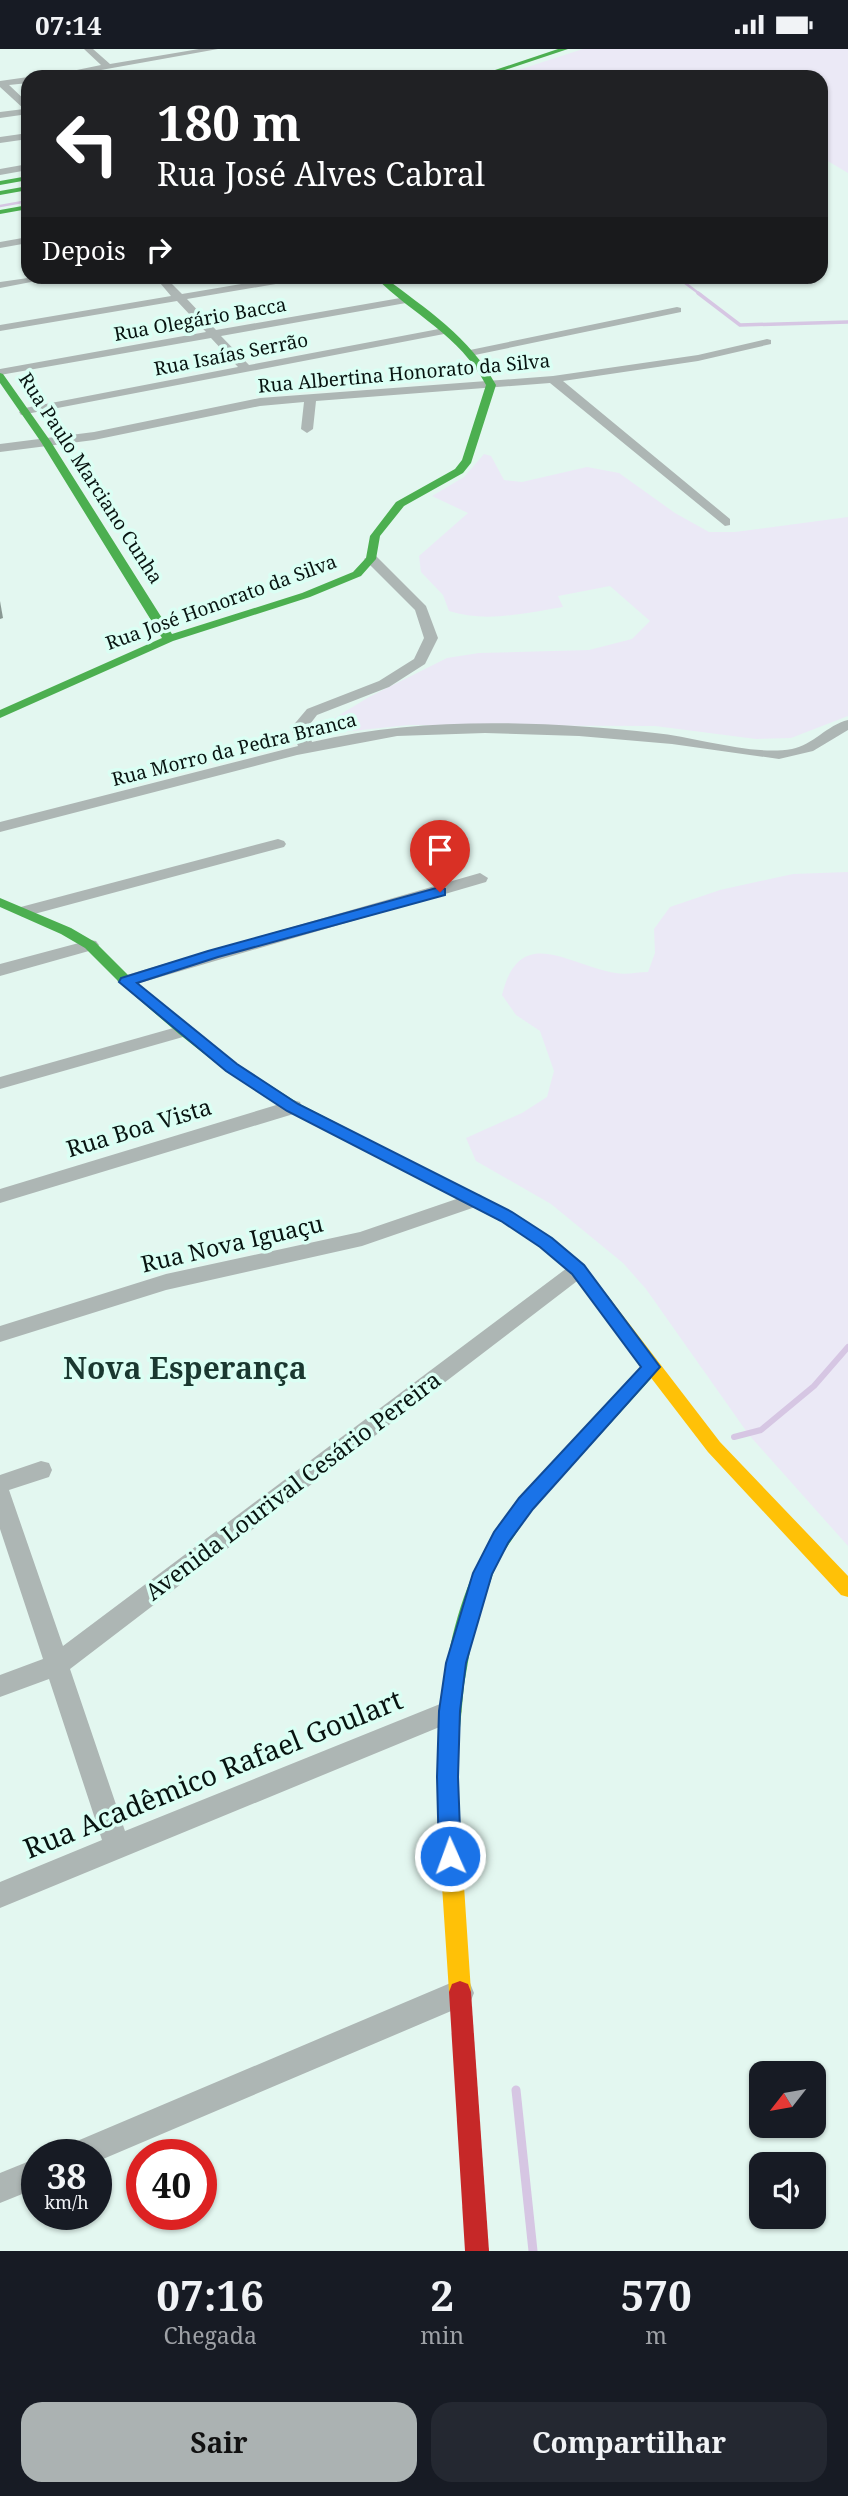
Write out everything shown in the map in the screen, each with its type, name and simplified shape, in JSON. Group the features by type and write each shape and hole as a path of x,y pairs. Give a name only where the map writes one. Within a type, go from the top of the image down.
{"main road":[{"path":"499,70 565,49"},
{"path":"0,183 21,179"},
{"path":"0,193 21,189"},
{"path":"0,212 21,209"},
{"path":"387,284 470,353 488,373 491,385"},
{"name":"Rua Paulo Marciano Cunha","path":"0,374 46,442 169,639"},
{"name":"Rua José Honorato da Silva","path":"0,715 169,639 344,581 365,569 371,559 375,536 400,504 459,471 467,461 491,385"},
{"path":"0,902 90,945 126,982 184,1031 232,1068 293,1107 506,1217 546,1243 578,1270 714,1447 848,1589"},
{"path":"478,2251 449,1843 447,1777 450,1711 456,1663 483,1573 501,1538 526,1504 651,1367"}],"street":[{"path":"88,49 108,67"},
{"path":"156,49 166,57"},
{"path":"90,70 214,49"},
{"path":"127,64 134,70"},
{"path":"2,84 21,81"},
{"path":"2,84 21,102"},
{"path":"0,113 21,109"},
{"path":"0,142 21,139"},
{"path":"0,172 21,168"},
{"path":"0,245 21,241"},
{"path":"0,279 21,276"},
{"path":"0,285 21,282"},
{"path":"167,284 246,369"},
{"path":"0,328 230,284"},
{"path":"0,321 176,294"},
{"name":"Rua Olegário Bacca","path":"0,365 403,297"},
{"path":"470,353 677,310"},
{"name":"Rua Olegário Bacca","path":"0,374 210,331"},
{"name":"Rua Isaías Serrão","path":"25,412 444,331"},
{"name":"Rua Albertina Honorato da Silva","path":"0,448 138,428 260,402 553,379 698,358 766,342"},
{"path":"553,379 724,522"},
{"path":"307,429 311,397"},
{"path":"306,748 299,728 312,712 384,684 420,661 431,638 421,609 371,559"},
{"name":"Rua Morro da Pedra Branca","path":"0,827 306,748 392,733 424,730 607,732 762,752 792,753 816,745 832,730 848,724"},
{"path":"23,912 278,844"},
{"path":"126,982 213,954 421,898 480,878"},
{"path":"0,970 90,945"},
{"path":"0,1083 184,1031"},
{"name":"Rua Boa Vista","path":"0,1196 293,1107"},
{"name":"Rua Nova Iguaçu","path":"0,1334 166,1282 362,1239 474,1200"},
{"name":"Avenida Lourival Cesário Pereira","path":"0,1686 57,1665 578,1270"},
{"path":"0,1483 41,1470"},
{"path":"0,1495 117,1848"},
{"name":"Rua Acadêmico Rafael Goulart","path":"0,1895 450,1711"},
{"path":"112,2140 460,1993"},
{"path":"0,2188 21,2179"}],"shaded area":[{"path":"583,49 848,49 848,173 828,161 828,70 518,70"},
{"path":"484,454 491,456 504,480 522,482 587,467 619,473 675,513 709,532 735,532 848,517 848,716 791,738 756,739 655,726 409,725 333,733 318,728 369,697 447,658 479,653 589,650 632,639 650,621 610,586 558,596 563,607 535,612 491,617 449,611 443,595 421,572 419,556 468,513 432,496 464,477"},
{"path":"848,872 848,1546 749,1435 646,1289 623,1263 551,1204 476,1161 466,1138 522,1113 547,1097 554,1071 540,1031 516,1015 502,995 510,973 521,960 534,954 548,954 616,973 648,972 655,953 654,929 670,907 720,890 793,874"}],"waterway":[{"path":"0,206 21,202"},
{"path":"686,284 701,295"},
{"path":"698,293 740,325 848,322"},
{"path":"734,1437 761,1430 814,1386 848,1347"},
{"path":"516,2090 533,2251"}],"traffic: fast":[{"path":"499,70 565,49"},
{"path":"0,183 21,179"},
{"path":"0,193 21,189"},
{"path":"0,212 21,208"},
{"path":"0,714 169,639 306,595 357,574 371,559 375,536 400,504 459,471 467,461 491,385 482,368 457,339 388,284"},
{"path":"0,376 46,442 169,639"},
{"path":"0,902 66,931 90,945 126,981 184,1031 232,1068 293,1107 506,1217 546,1242 578,1270 605,1305"},
{"path":"449,1738 463,1633 470,1607 490,1558 524,1506 651,1367"}],"traffic: slow":[{"path":"605,1305 714,1447 848,1589"},
{"path":"449,1738 448,1810 460,1992"}],"traffic: jam":[{"path":"460,1992 477,2251"}],"district":[{"name":"Nova Esperança","path":"185,1369"}],"route":[{"path":"440,892 213,954 126,982 232,1068 293,1107 506,1217 546,1243 578,1270 651,1367 526,1504 501,1538 483,1573 456,1663 450,1711 447,1777 450,1856"}]}
